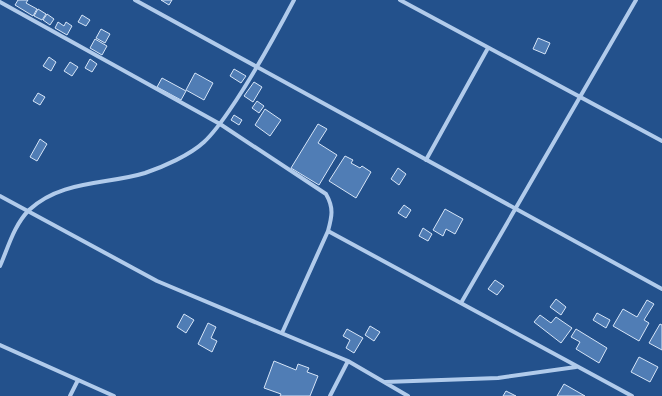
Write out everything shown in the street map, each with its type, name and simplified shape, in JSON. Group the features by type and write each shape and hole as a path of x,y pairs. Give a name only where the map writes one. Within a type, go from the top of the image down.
{"street":[{"path":"135,0 141,1 257,68 662,289"},
{"path":"0,266 14,234 29,211 48,196 67,188 145,173 173,161 203,143 220,124 257,68 294,0"},
{"path":"400,0 662,142"},
{"path":"461,303 578,97 636,0"},
{"path":"0,2 220,124 326,194 332,204 332,214 328,231 282,332"},
{"path":"426,160 488,48"},
{"path":"0,196 157,281 282,332 348,362 408,396"},
{"path":"328,231 576,367 632,396"},
{"path":"0,345 114,396"},
{"path":"330,396 348,362"},
{"path":"385,382 498,378 576,367"},
{"path":"70,396 78,380"}],"building":[{"path":"18,0 28,0 26,3 37,9 33,16 15,5"},
{"path":"161,0 172,0 169,5"},
{"path":"38,9 46,14 42,20 34,16"},
{"path":"47,14 54,19 50,25 43,20"},
{"path":"82,15 90,20 86,26 78,22"},
{"path":"58,22 64,26 66,22 72,26 67,35 55,28"},
{"path":"101,29 110,34 105,43 96,38"},
{"path":"538,38 550,43 545,54 533,49"},
{"path":"95,39 107,46 102,55 90,48"},
{"path":"49,57 56,62 51,71 43,66"},
{"path":"90,59 97,64 92,72 85,68"},
{"path":"70,62 78,67 72,76 64,71"},
{"path":"234,69 246,76 241,83 230,76"},
{"path":"195,73 213,83 204,100 186,90"},
{"path":"162,78 186,91 181,100 157,87"},
{"path":"254,82 262,87 253,102 244,96"},
{"path":"38,93 45,97 40,105 33,101"},
{"path":"257,101 264,106 259,113 252,108"},
{"path":"265,109 281,120 270,136 255,125"},
{"path":"234,115 242,120 239,125 231,120"},
{"path":"318,124 327,129 318,143 337,155 319,185 291,168"},
{"path":"40,139 47,144 37,161 30,157"},
{"path":"345,156 353,160 351,163 360,168 362,166 371,172 356,198 329,181"},
{"path":"398,168 406,174 399,185 391,179"},
{"path":"404,205 411,210 406,218 398,213"},
{"path":"445,209 463,219 455,234 446,229 443,236 433,230"},
{"path":"423,228 432,234 428,241 419,236"},
{"path":"495,280 504,286 497,295 488,289"},
{"path":"556,299 566,307 561,315 550,307"},
{"path":"647,300 654,304 644,320 649,323 639,341 613,326 623,309 637,317"},
{"path":"597,313 610,320 606,328 593,320"},
{"path":"184,314 194,320 186,333 177,327"},
{"path":"540,315 551,323 556,317 572,328 561,343 534,322"},
{"path":"208,323 216,327 211,338 217,341 212,352 198,344"},
{"path":"660,324 662,325 662,350 649,343"},
{"path":"370,326 380,332 374,341 365,335"},
{"path":"347,329 363,338 354,353 346,348 350,340 343,336"},
{"path":"576,329 607,348 599,363 576,349 580,342 571,337"},
{"path":"639,357 658,367 650,382 631,372"},
{"path":"274,361 296,370 298,364 309,368 307,372 318,376 310,396 280,396 281,394 264,388"},
{"path":"564,384 585,396 557,396"},
{"path":"506,391 516,396 503,396"}]}
